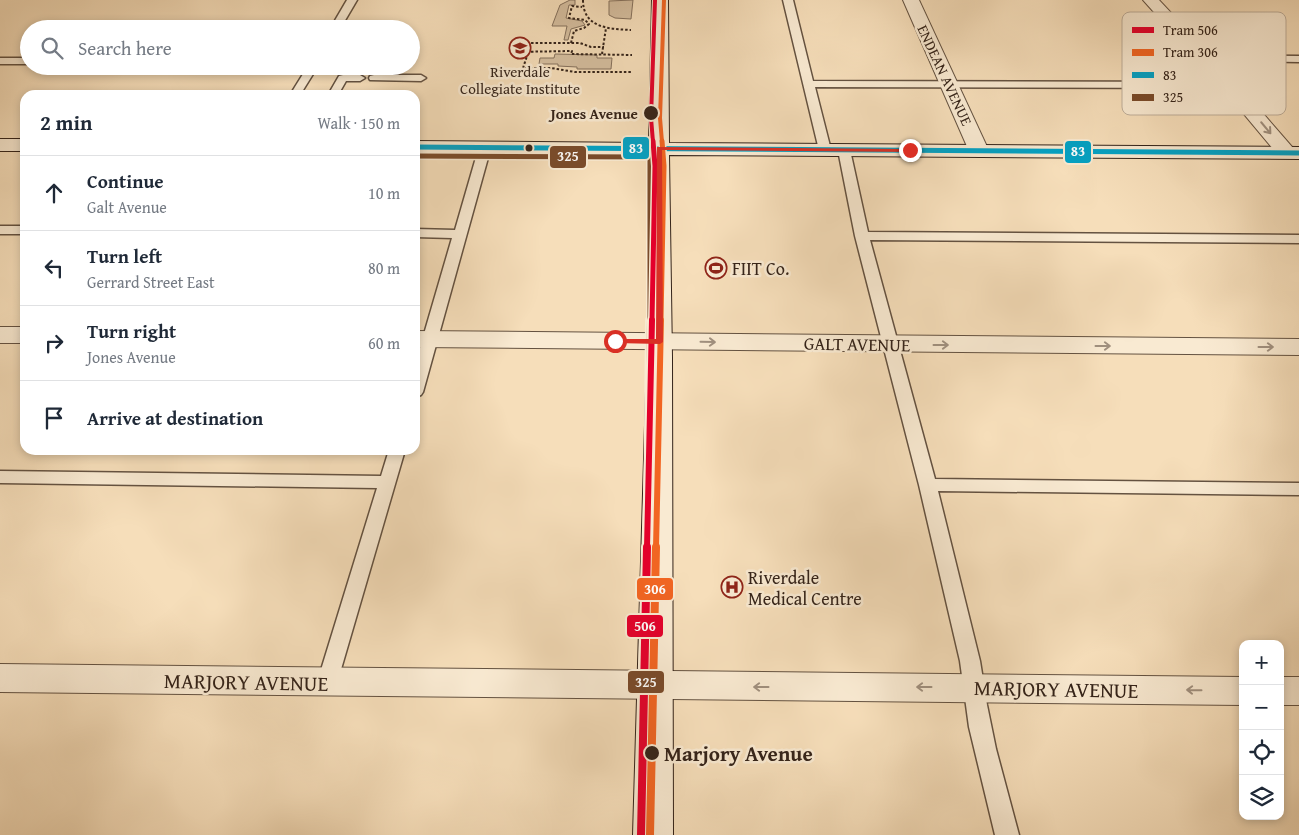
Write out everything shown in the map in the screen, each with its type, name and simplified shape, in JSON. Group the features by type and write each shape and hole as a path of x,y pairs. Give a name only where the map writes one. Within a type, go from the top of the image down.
{"street":[{"path":"653,835 660,342 657,95 660,0"},
{"name":"ENDEAN AVENUE","path":"911,0 980,151"},
{"path":"1151,0 1162,12"},
{"path":"1257,115 1292,152"},
{"path":"0,145 20,145"},
{"path":"420,147 1292,152"},
{"path":"0,335 20,335"},
{"name":"GALT AVENUE","path":"423,339 891,345 1299,347"},
{"name":"MARJORY AVENUE","path":"0,678 328,683 592,683 655,686 1239,691"},
{"path":"1284,691 1299,691"}],"lane":[{"path":"341,20 352,0"},
{"path":"788,0 808,84 834,150 862,236 928,486 970,661 972,688 1007,835"},
{"path":"1286,59 1299,59"},
{"path":"0,61 20,61"},
{"path":"298,90 307,75"},
{"path":"335,90 343,78 360,78"},
{"path":"374,78 421,78"},
{"path":"808,84 1122,85"},
{"path":"420,359 423,339 460,234 485,147"},
{"path":"0,230 20,230"},
{"path":"420,233 460,234"},
{"path":"862,236 1299,239"},
{"path":"328,683 396,455"},
{"path":"0,477 388,482"},
{"path":"928,486 1299,489"}],"path":[{"path":"583,0 584,15 593,22 606,28 634,30"},
{"path":"571,43 574,31 584,28 589,24 585,20 569,18 572,6 582,6"},
{"path":"602,54 606,28"},
{"path":"604,47 571,43 519,42 514,52 633,54"},
{"path":"528,53 524,68 551,68 575,72 631,72"}],"shaded area":[{"path":"570,0 575,0 575,5 569,5 566,18 582,21 585,25 571,29 568,40 564,40 567,26 552,26 560,5"},
{"path":"633,0 631,19 615,18 609,15 609,1"},
{"path":"555,54 597,55 597,58 612,58 611,69 577,69 577,67 558,66 558,64 539,64 540,58 554,58"}],"tram line":[{"name":"506","path":"641,835 655,166 651,118 655,0"},
{"name":"306","path":"650,835 664,166 660,118 664,0"}],"transit line":[{"name":"83","path":"420,147 1299,153"},
{"name":"325","path":"420,156 650,157 650,382 644,835"}],"place":[{"name":"Riverdale Collegiate Institute","path":"520,48"},
{"name":"Jones Avenue","path":"651,113"},
{"name":"FIIT Co.","path":"716,268"},
{"name":"Riverdale Medical Centre","path":"732,587"},
{"name":"Marjory Avenue","path":"652,753"}],"route":[{"path":"615,341 660,342 659,148 910,150"}]}
